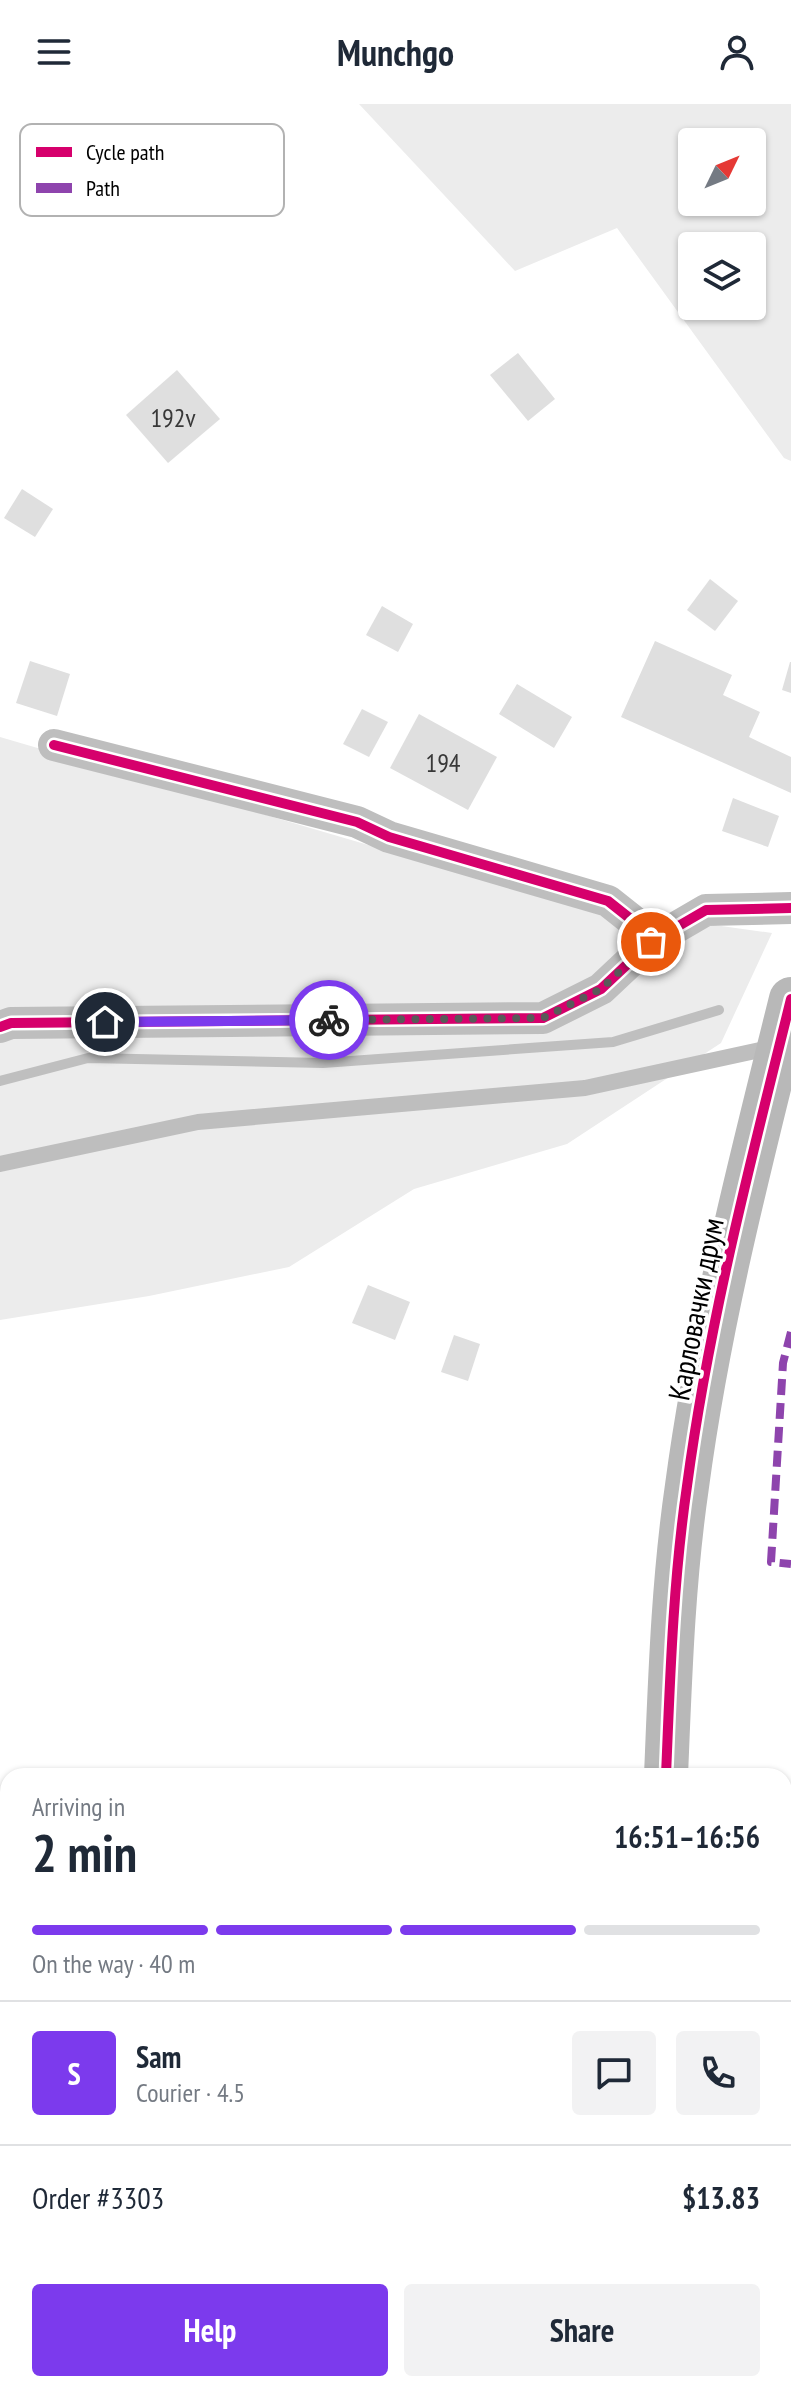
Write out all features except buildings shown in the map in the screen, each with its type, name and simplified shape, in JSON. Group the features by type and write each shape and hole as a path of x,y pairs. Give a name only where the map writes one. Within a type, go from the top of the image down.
{"main road":[{"name":"Карловачки друм","path":"666,1768 671,1632 687,1486 733,1233 791,999"}],"street":[{"path":"54,745 357,822 389,837 608,901 637,924 651,942"},
{"path":"0,1027 11,1023 543,1018 601,989 651,942 706,910 791,908"}],"lane":[{"path":"0,1164 198,1122 585,1088 780,1045"}],"shaded area":[{"path":"359,104 791,104 791,461 784,458 684,320 766,320 766,232 678,232 678,312 617,228 515,271"},
{"path":"0,737 498,883 643,915 772,933 721,1043 567,1144 414,1189 289,1267 149,1296 0,1320"}],"waterway":[{"path":"0,1081 88,1058 323,1063 613,1042 719,1010"}],"marked path":[{"path":"791,1332 783,1363 771,1562 791,1564"}],"cycle path":[{"path":"54,745 357,822 389,837 608,901 637,924 651,942"},
{"path":"0,1027 11,1023 543,1018 601,989 651,942 706,910 791,908"},
{"path":"666,1768 675,1594 696,1424 732,1241 791,999"}],"way so far":[{"path":"329,1020 543,1018 601,989 651,942"}],"route":[{"path":"105,1022 329,1020"}]}
